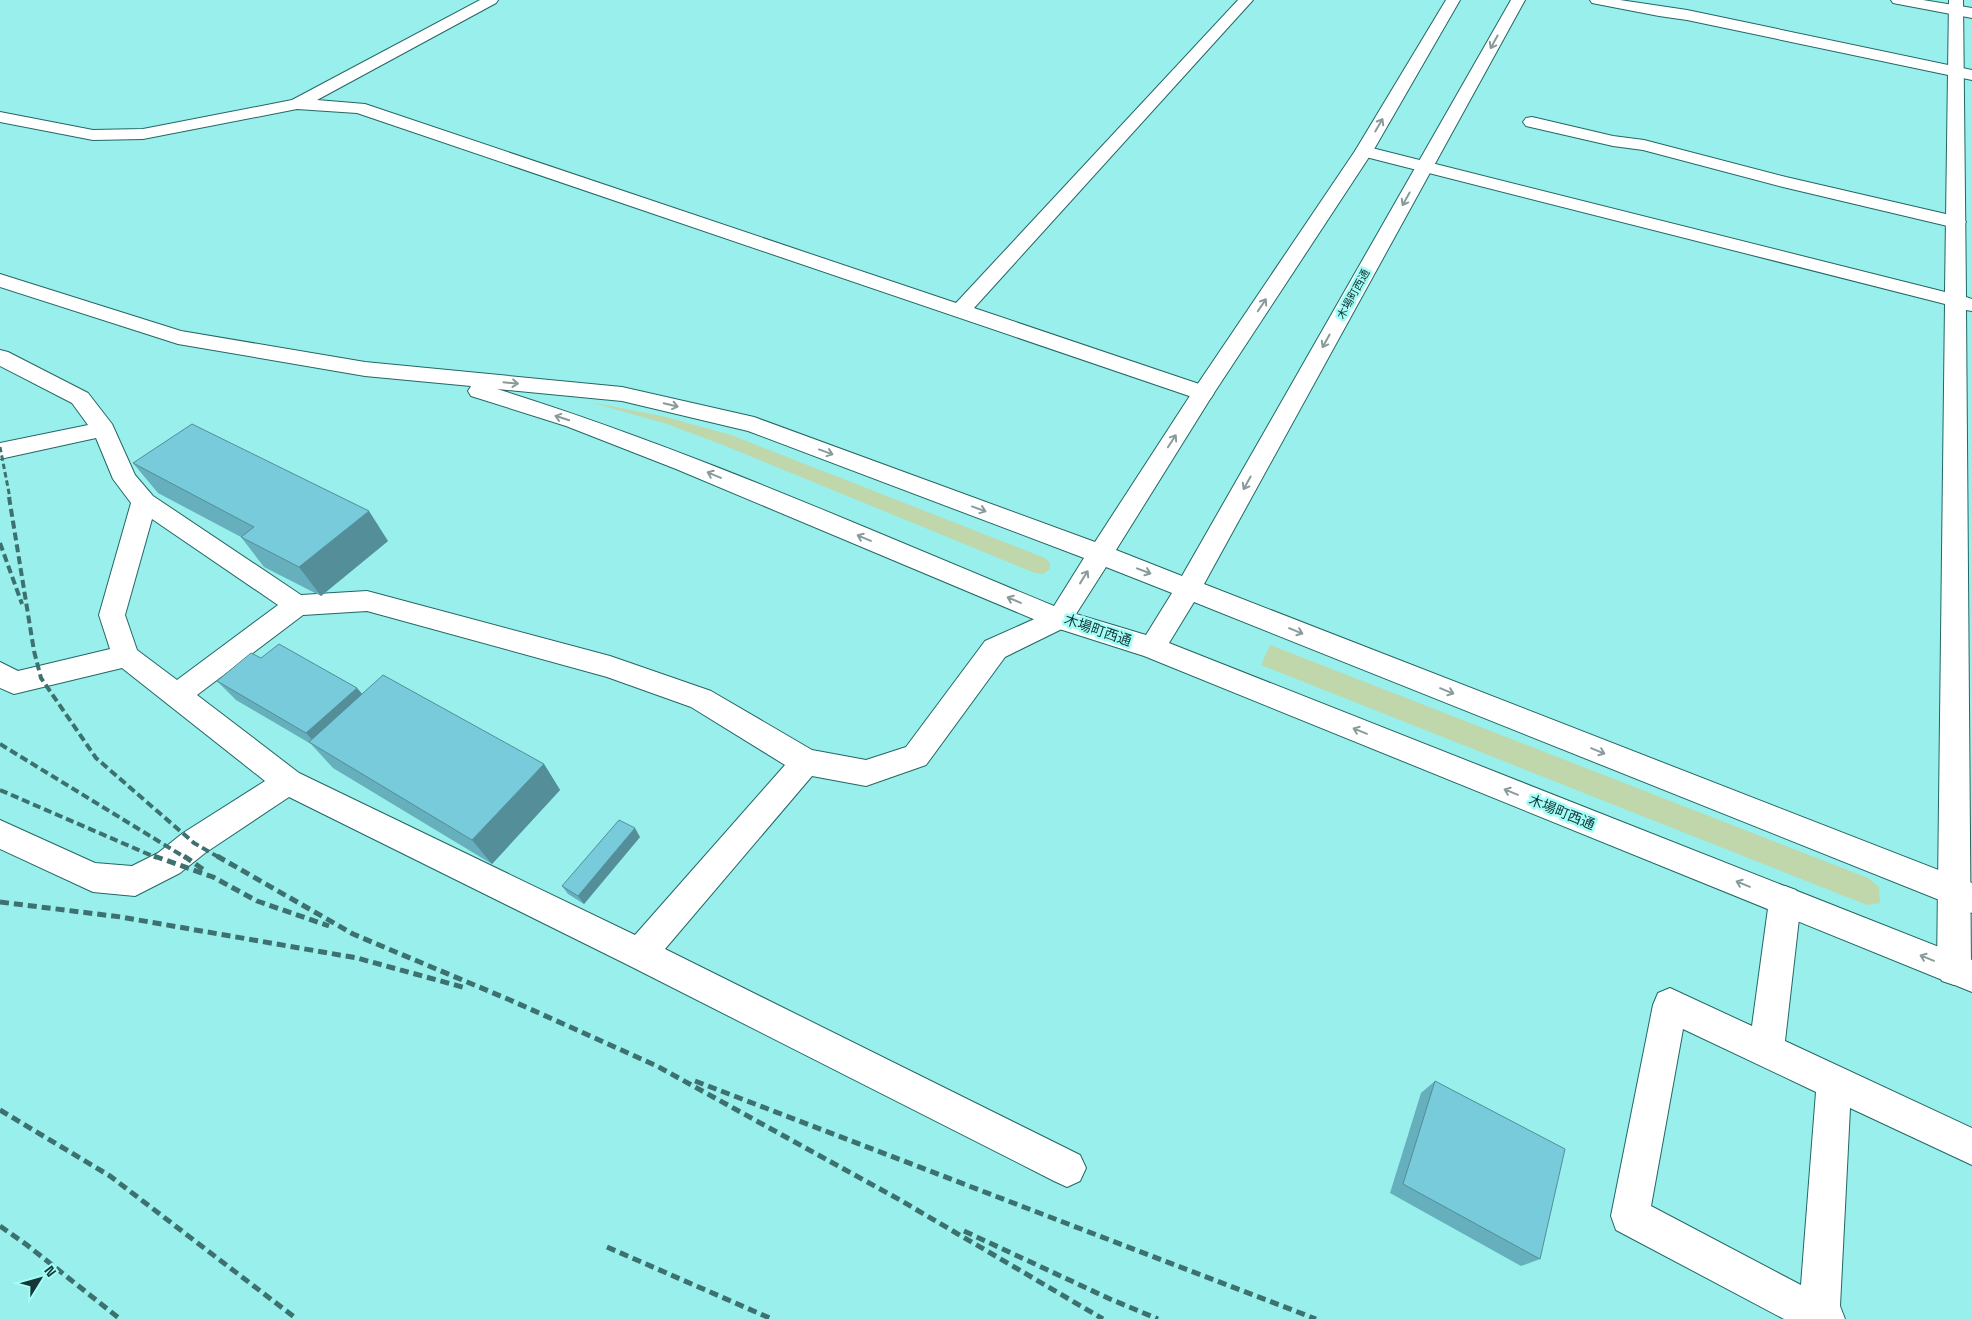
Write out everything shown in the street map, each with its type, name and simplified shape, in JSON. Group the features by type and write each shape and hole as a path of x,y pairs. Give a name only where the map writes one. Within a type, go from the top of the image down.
{"street":[{"path":"297,104 491,0"},
{"path":"960,310 1246,0"},
{"name":"木場町西通","path":"1453,0 1364,151 1203,393 1059,619 1152,648 1963,973"},
{"name":"木場町西通","path":"1152,648 1188,589 1518,0"},
{"path":"1597,0 1659,12 1687,15 1964,74"},
{"path":"1898,0 1961,8 1955,26 1964,74 1956,222 1964,304 1963,973"},
{"path":"0,117 93,135 143,134 297,104 360,108 1203,393"},
{"path":"1532,122 1613,141 1644,145 1783,182 1956,222"},
{"path":"1364,151 1964,304"},
{"path":"0,280 178,337 365,369 622,394 754,425 1099,554 1963,895"},
{"path":"0,357 80,398 104,429 125,479 144,502 297,604"},
{"path":"427,375 574,421 684,463 1059,619"},
{"path":"0,451 104,429"},
{"path":"144,502 112,615 126,656 288,782 640,954 1067,1168"},
{"path":"176,696 297,604 367,601 610,667 700,699 806,762 866,772 916,756 995,649 1059,619"},
{"path":"0,673 14,684 126,656"},
{"path":"640,954 806,762"},
{"path":"0,834 93,877 135,881 169,863 194,843 288,782"},
{"path":"1766,1051 1785,901"},
{"path":"1834,1083 1822,1318 1630,1216 1670,1006 1972,1146"}],"green space":[{"path":"590,402 666,417 731,435 1045,558 1050,563 1050,569 1043,574 1035,573 723,445 667,424"},
{"path":"1270,645 1868,878 1879,887 1880,903 1867,905 1261,665"}],"building":[{"path":"192,424 369,511 299,567 241,537 254,527 133,463"},
{"path":"279,644 357,688 306,733 217,681 251,653 261,658"},
{"path":"383,675 544,764 472,840 309,742"},
{"path":"619,820 635,828 578,896 562,886"},
{"path":"1435,1081 1565,1149 1540,1259 1403,1184"}],"railway":[{"path":"0,447 10,498"},
{"path":"9,497 34,651 41,678 96,758 194,843 220,858"},
{"path":"0,543 22,604"},
{"path":"0,744 186,858"},
{"path":"0,790 157,858"},
{"path":"154,856 213,877 257,901 329,926"},
{"path":"184,856 204,870"},
{"path":"217,856 353,934 510,1000 657,1066 900,1200 1103,1319"},
{"path":"0,902 121,917 357,958 466,988"},
{"path":"695,1081 1316,1319"},
{"path":"0,1110 110,1176 297,1319"},
{"path":"0,1226 27,1245 120,1319"},
{"path":"964,1231 1110,1299 1158,1319"},
{"path":"607,1247 772,1319"}]}
